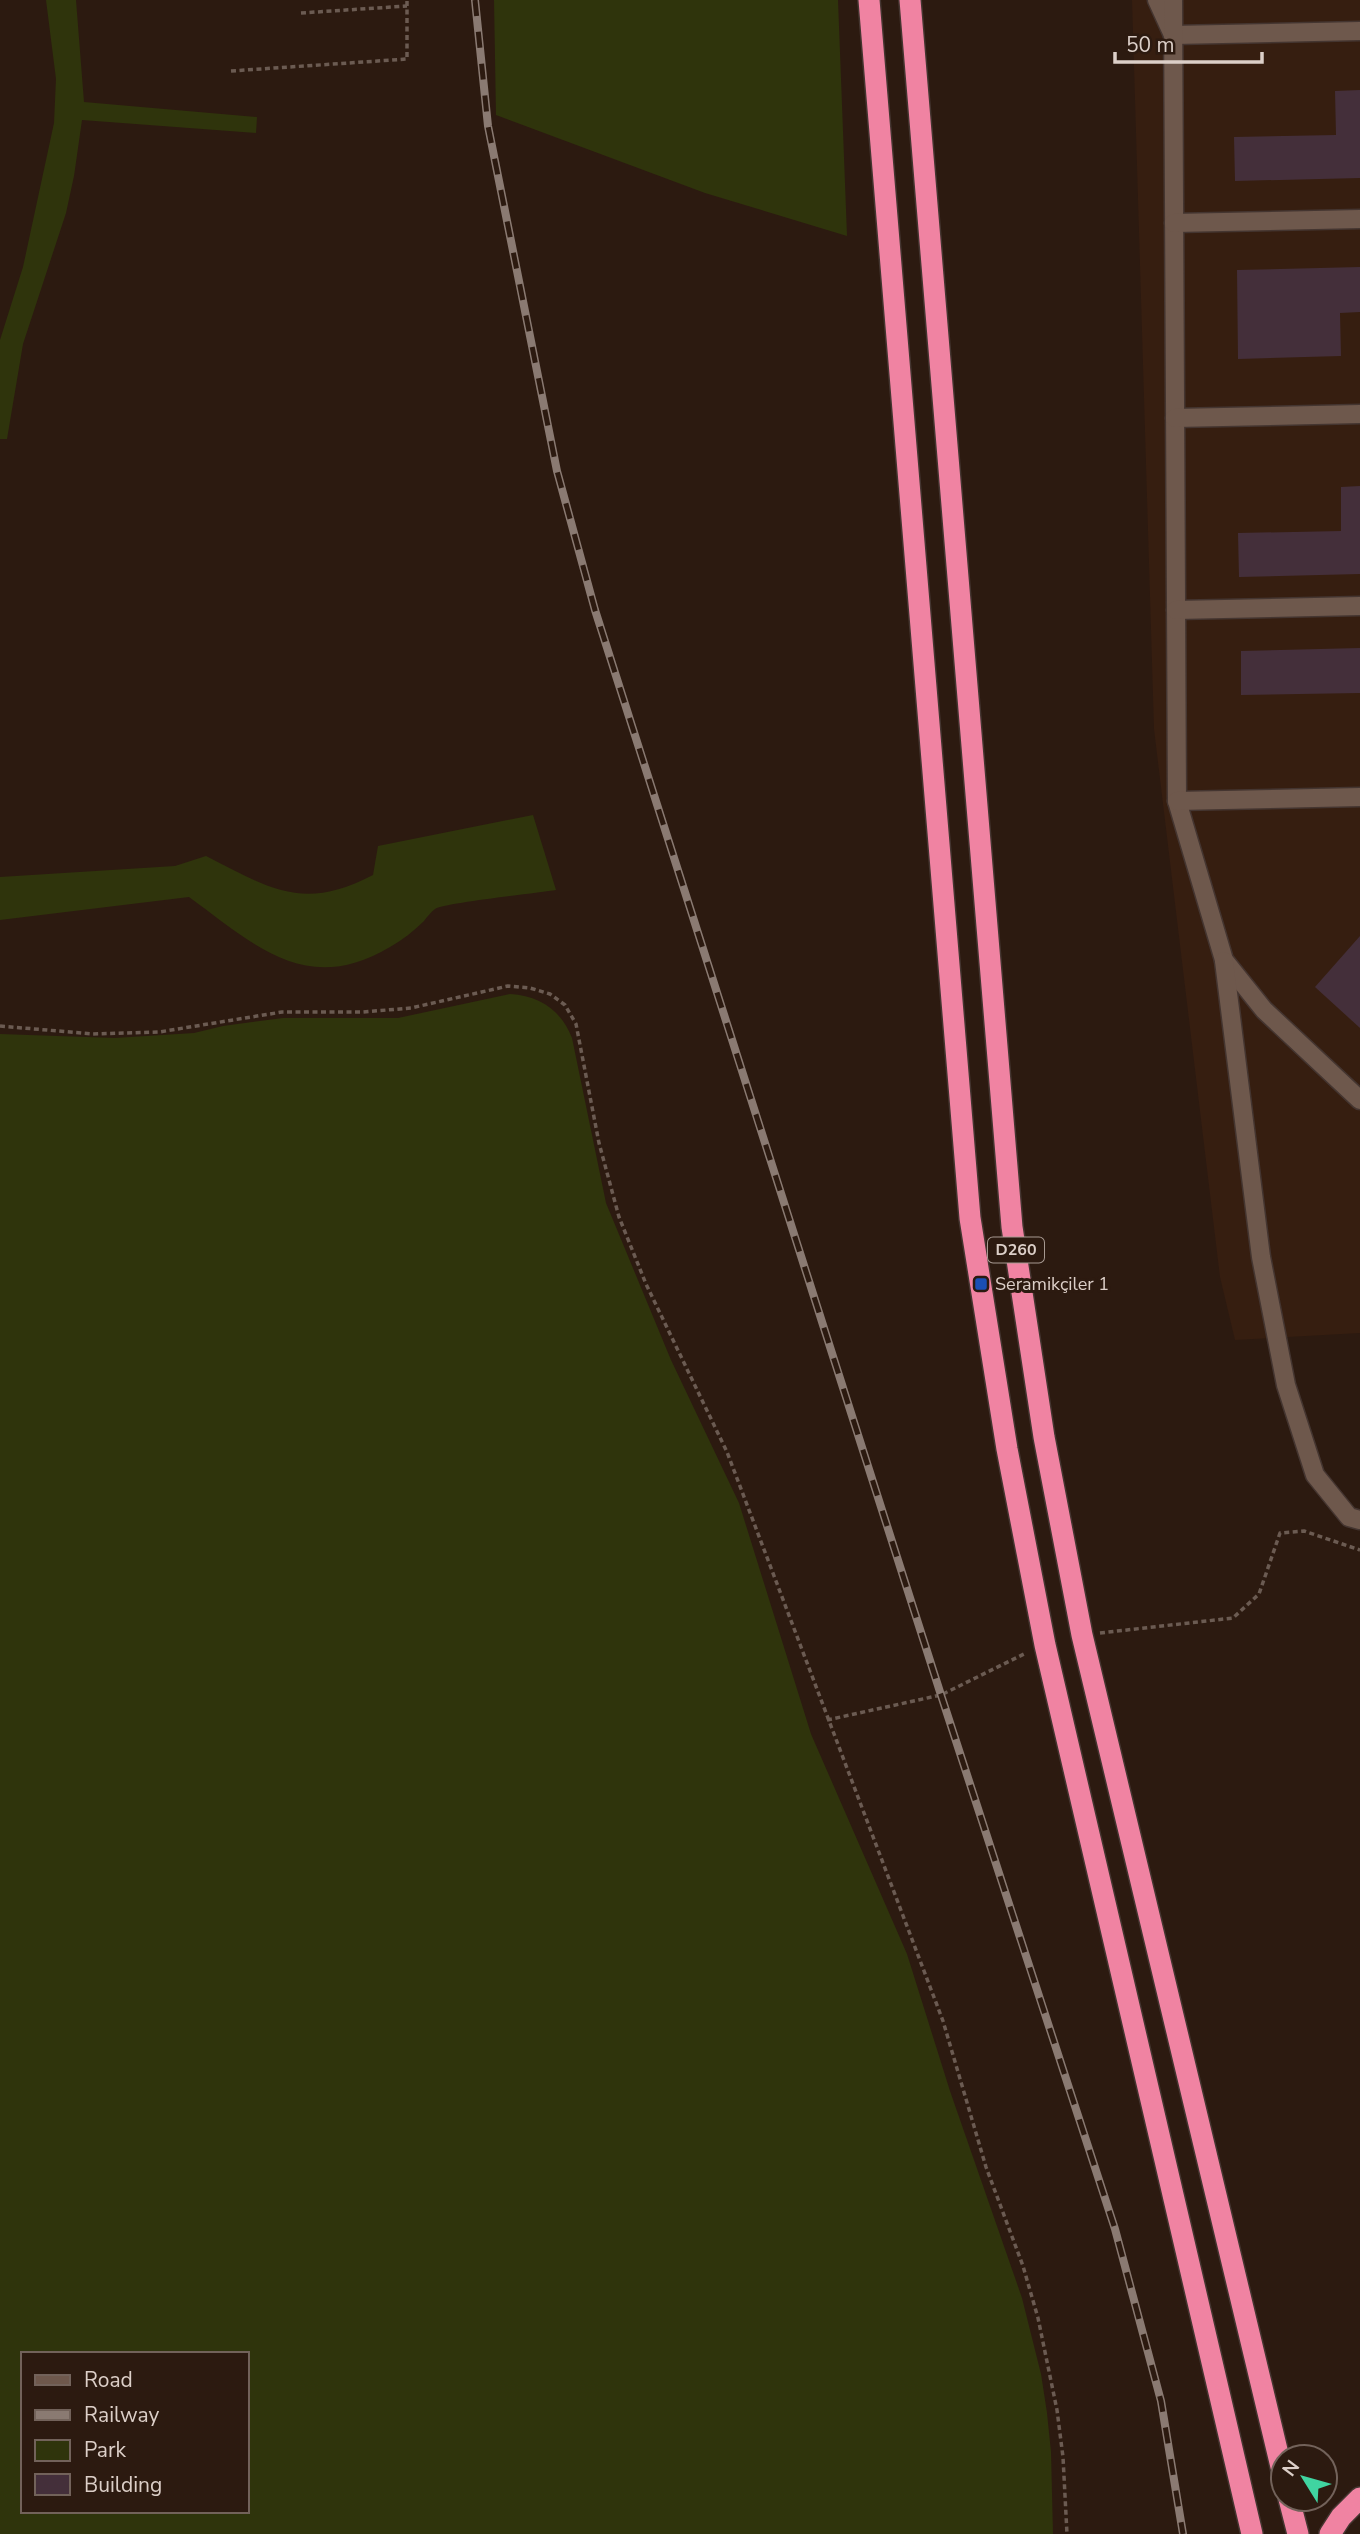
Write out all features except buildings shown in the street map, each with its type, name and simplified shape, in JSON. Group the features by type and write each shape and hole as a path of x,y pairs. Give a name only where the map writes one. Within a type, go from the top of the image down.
{"highway":[{"name":"D260","path":"869,0 970,1218 1007,1449 1045,1645 1252,2534"},
{"name":"D260","path":"910,0 1012,1227 1044,1437 1082,1635 1276,2443"},
{"path":"1330,2534 1341,2517 1360,2498"},
{"path":"1293,2513 1298,2534"}],"street":[{"path":"1157,0 1173,35"},
{"path":"1173,0 1177,801 1224,960 1261,1256 1286,1385 1315,1475 1349,1517 1360,1520"},
{"path":"1173,35 1360,31"},
{"path":"1174,223 1360,219"},
{"path":"1175,418 1360,414"},
{"path":"1176,610 1360,606"},
{"path":"1177,801 1360,797"},
{"path":"1224,960 1264,1010 1360,1100"}],"path":[{"path":"231,71 407,59 407,0"},
{"path":"301,13 407,6"},
{"path":"0,1026 93,1034 159,1032 282,1012 399,1009 508,986 544,992 565,1005 576,1024 598,1143 619,1217 646,1284 727,1452 943,2021 986,2167 1023,2266 1038,2318 1057,2410 1063,2458 1067,2534"},
{"path":"1082,1635 1233,1618 1259,1594 1280,1534 1304,1531 1360,1550"},
{"path":"827,1720 941,1695 1045,1645"}],"shaded area":[{"path":"1132,0 1360,0 1360,1333 1235,1340 1220,1277 1154,729"}],"green space":[{"path":"46,0 76,0 84,102 257,117 256,133 82,120 66,213 23,344 7,439 0,439 0,340 23,267 54,123 56,79"},
{"path":"494,0 838,0 847,236 705,193 496,115"},
{"path":"533,815 556,890 472,901 435,909 416,928 390,947 360,961 332,967 307,966 283,959 236,932 189,897 0,920 0,877 175,866 206,856 268,886 306,894 326,892 373,875 378,846"},
{"path":"510,994 540,1001 555,1012 567,1028 572,1038 606,1203 671,1360 739,1503 811,1734 907,1954 950,2091 1022,2298 1041,2374 1047,2413 1053,2534 0,2534 0,1034 115,1038 194,1033 283,1018 398,1018"}],"railway":[{"path":"475,0 488,126 557,471 595,610 941,1695 1115,2229 1161,2401 1183,2534"}],"place":[{"name":"Seramikçiler 1","path":"981,1284"}]}
